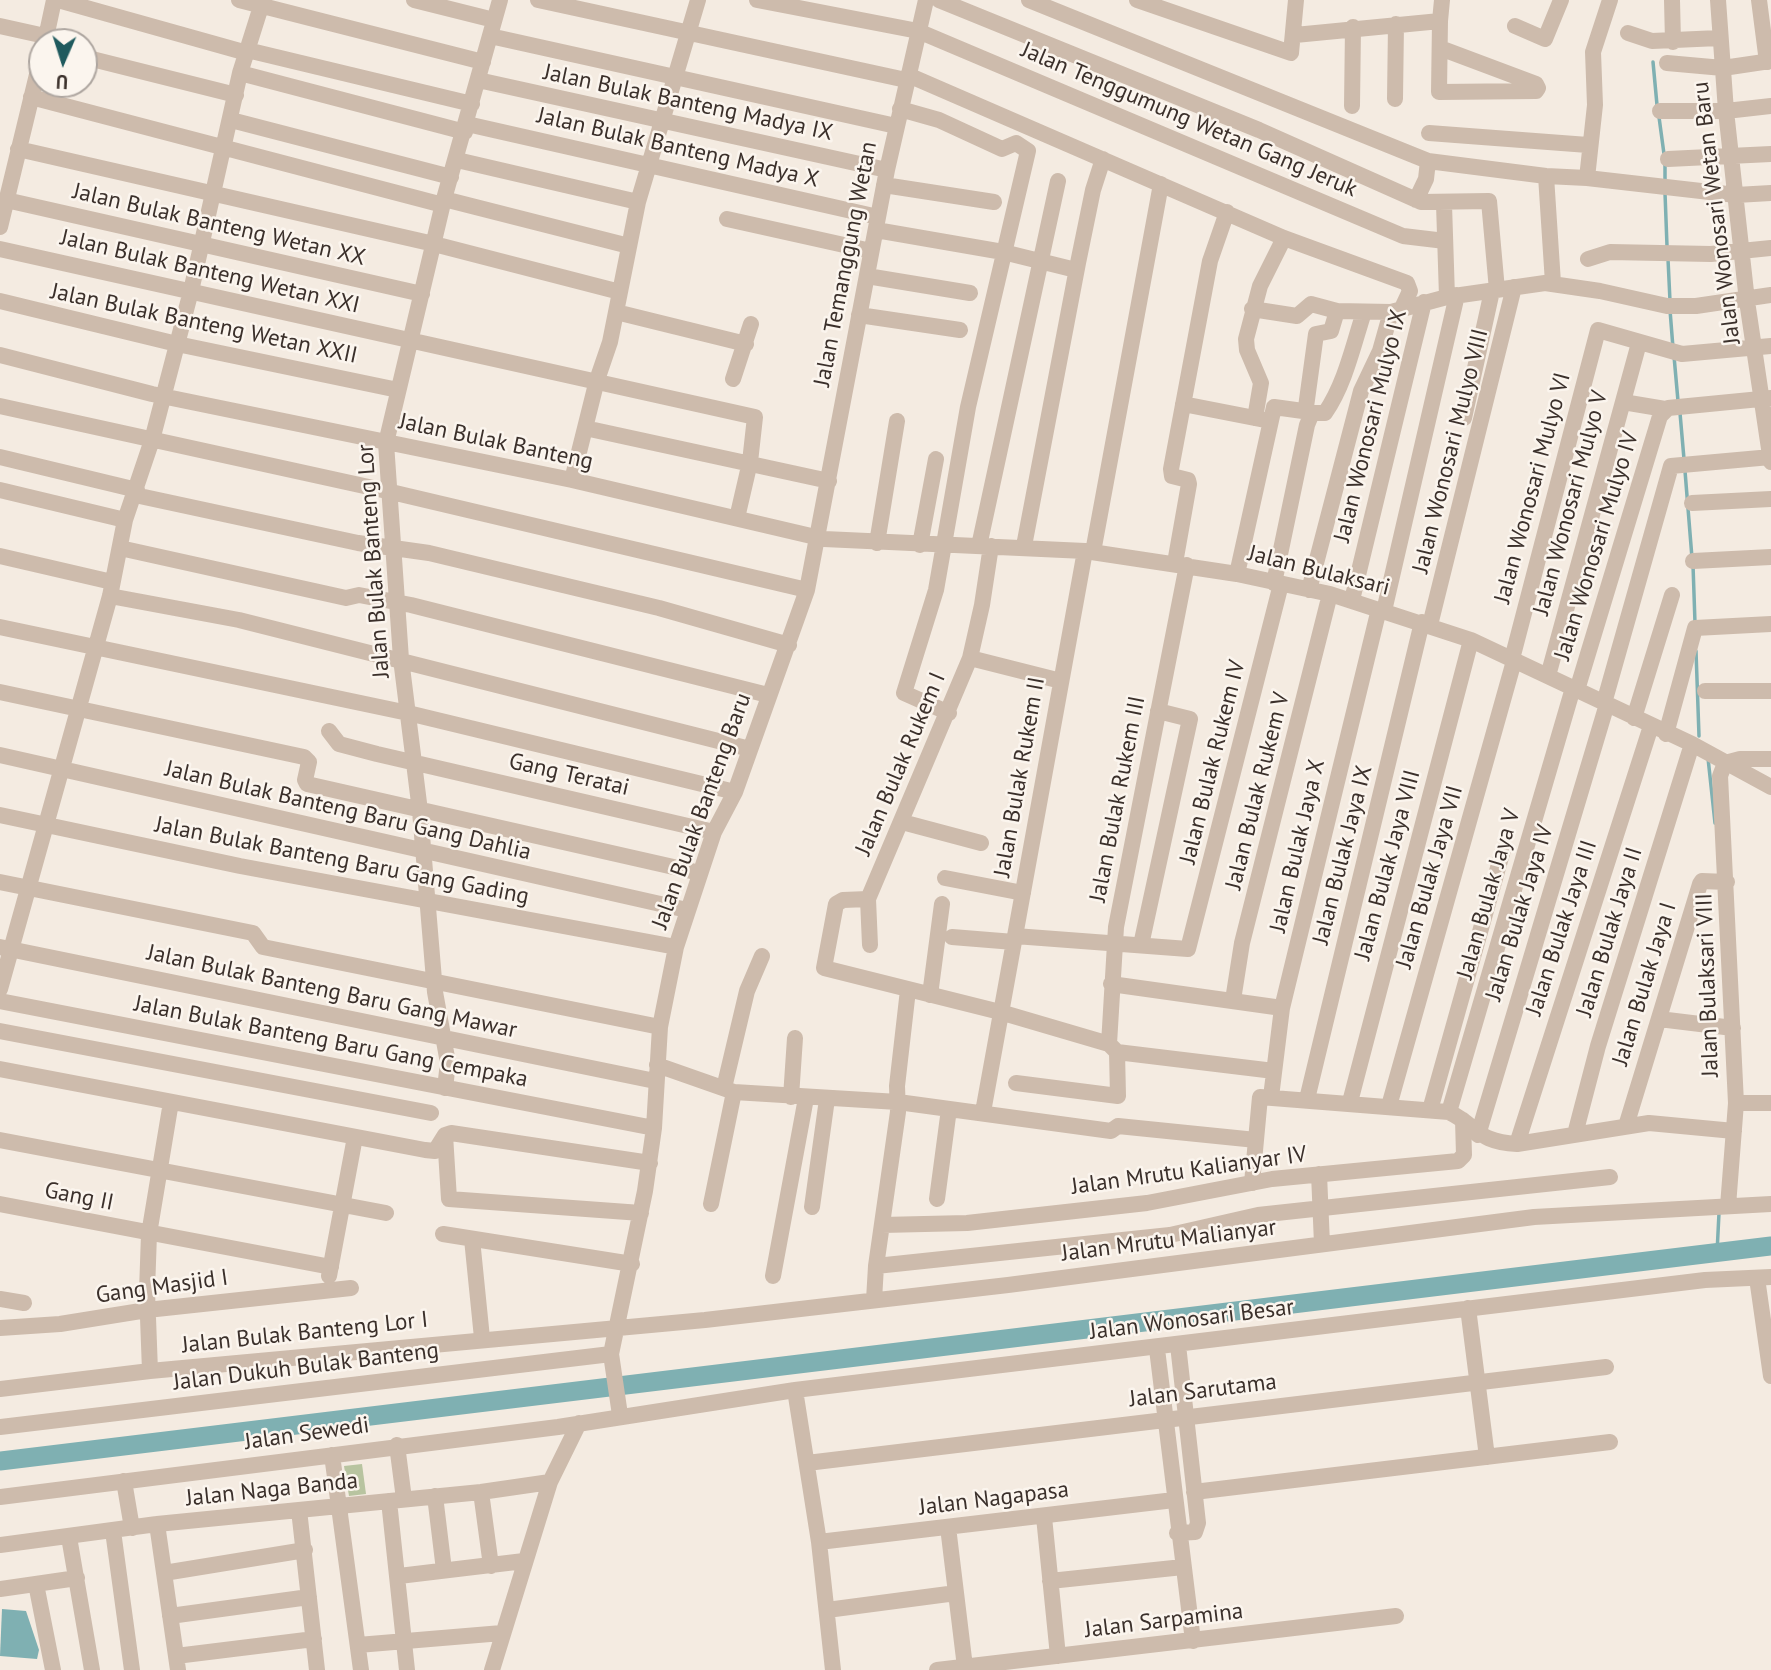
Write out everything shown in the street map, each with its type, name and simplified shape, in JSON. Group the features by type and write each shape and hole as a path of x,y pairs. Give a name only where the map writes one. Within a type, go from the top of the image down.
{"street":[{"path":"48,28 56,0 247,52 471,104"},
{"path":"239,0 262,3 483,62"},
{"path":"414,0 492,28 673,79 896,126"},
{"name":"Jalan Bulak Banteng Lor","path":"445,1088 448,1063 435,984 401,659 387,491 386,443 443,202 500,0"},
{"path":"538,0 687,33 910,77 1284,238 1407,284 1410,291 1397,309 1362,391 1309,590"},
{"path":"572,480 616,312 638,201 698,0"},
{"name":"Jalan Tenggumung Wetan Gang Jeruk","path":"758,0 921,33 1403,236 1445,241"},
{"name":"Jalan Temanggung Wetan","path":"825,539 829,481 859,315 896,126 905,111 926,0"},
{"path":"939,0 1259,130 1416,200 1444,204 1490,204 1494,290 1464,418"},
{"path":"1029,0 1428,161 1736,195 1771,193"},
{"path":"1137,0 1289,53 1293,51 1296,0"},
{"path":"1440,48 1494,66 1538,88 1536,92 1439,92 1440,21 1442,0"},
{"path":"1515,26 1545,39 1561,0"},
{"path":"1587,178 1588,145 1595,106 1594,52 1610,0"},
{"path":"1672,0 1673,42"},
{"name":"Jalan Wonosari Wetan Baru","path":"1718,0 1726,111 1747,300 1763,348 1771,459"},
{"path":"1667,63 1723,68 1769,62 1759,0"},
{"path":"0,989 6,948 30,888 44,825 111,589 125,520 152,440 159,395 177,344 191,291 240,73 262,3"},
{"path":"1295,35 1353,27 1440,21"},
{"path":"1395,99 1396,24"},
{"path":"0,26 28,34"},
{"path":"1352,106 1353,27"},
{"path":"1629,33 1652,41 1719,38"},
{"path":"98,60 236,95"},
{"name":"Jalan Bulak Banteng Madya X","path":"240,73 466,128 649,164 877,223 1076,270"},
{"name":"Jalan Bulak Banteng Madya IX","path":"478,80 661,120 994,202"},
{"path":"0,227 32,98"},
{"path":"36,98 224,148 629,246"},
{"path":"1660,111 1726,111 1771,106"},
{"path":"905,111 939,120 1002,149 1019,143 1028,150 968,407 936,590 904,693 949,713"},
{"path":"231,120 451,177"},
{"path":"1429,133 1588,145"},
{"path":"18,149 434,244 620,292"},
{"path":"1668,159 1733,158 1771,154"},
{"path":"1024,546 1076,270 1093,190 1103,159"},
{"path":"457,160 638,201"},
{"path":"1416,200 1426,179 1428,161"},
{"path":"1546,176 1553,283"},
{"name":"Jalan Bulak Rukem I","path":"868,899 970,658 982,605 985,546 1058,181"},
{"name":"Jalan Bulak Rukem II","path":"982,1112 1061,681 1161,184"},
{"name":"Jalan Bulak Banteng Wetan XX","path":"6,200 422,294"},
{"name":"Jalan Bulak Jaya X","path":"1271,1097 1282,1008 1381,610 1452,296 1445,241 1444,204"},
{"path":"1227,212 1210,261 1183,404 1271,421"},
{"path":"727,219 871,251"},
{"path":"1255,418 1261,383 1246,340 1252,309 1266,271 1284,238"},
{"name":"Jalan Bulak Banteng Wetan XXI","path":"0,248 755,417 750,462"},
{"path":"1588,259 1610,253 1771,248"},
{"path":"867,276 970,293"},
{"path":"1252,309 1297,316 1311,304 1338,311 1364,313 1397,309 1452,296 1553,283 1667,306 1747,300 1771,295"},
{"name":"Jalan Wonosari Mulyo VIII","path":"1426,624 1514,287"},
{"name":"Jalan Bulak Banteng Wetan XXII","path":"0,301 177,344 398,390"},
{"name":"Jalan Wonosari Mulyo IX","path":"1352,600 1424,302"},
{"name":"Jalan Bulak Rukem IV","path":"1141,945 1188,950 1277,584 1307,412 1316,334 1331,331 1338,311"},
{"path":"616,312 746,344"},
{"path":"1237,574 1274,407 1325,413 1342,380 1364,313"},
{"path":"859,315 960,330"},
{"path":"733,379 751,324"},
{"name":"Jalan Wonosari Mulyo VI","path":"1513,660 1597,331 1639,343"},
{"path":"1639,343 1682,354 1763,348"},
{"name":"Jalan Wonosari Mulyo V","path":"1548,676 1639,343"},
{"name":"Jalan Bulak Banteng","path":"0,355 159,395 572,480 825,539"},
{"path":"1623,402 1663,412 1768,398"},
{"name":"Jalan Bulak Rukem III","path":"1118,1126 1111,984 1114,942 1158,711 1181,564 1189,484 1188,480 1170,473 1183,404"},
{"path":"0,406 387,491 807,590"},
{"name":"Jalan Wonosari Mulyo IV","path":"1575,689 1663,412"},
{"path":"877,543 897,421"},
{"path":"584,428 829,481"},
{"path":"0,457 136,493 393,548 429,553 561,584 789,645"},
{"path":"920,545 936,459"},
{"name":"Jalan Bulak Jaya IV","path":"1478,1135 1605,704 1671,466 1771,459"},
{"path":"737,519 750,462"},
{"path":"0,490 125,520"},
{"path":"1692,503 1771,499"},
{"name":"Jalan Bulaksari","path":"825,539 942,547 1024,546 1089,551 1181,564 1330,594 1471,640 1692,744 1771,787"},
{"name":"Jalan Bulak Banteng Baru","path":"620,1415 611,1357 632,1264 650,1163 662,1071 660,1027 676,947 714,832 735,792 825,539"},
{"path":"120,548 346,598 359,595 397,603 768,695"},
{"path":"0,556 111,589 401,659 750,749"},
{"path":"1693,561 1771,557"},
{"name":"Jalan Bulak Rukem V","path":"1233,1000 1242,943 1330,594"},
{"path":"1634,718 1672,595"},
{"name":"Jalan Bulak Jaya IX","path":"1307,1099 1426,624"},
{"path":"1666,734 1695,628 1771,624"},
{"path":"0,627 408,713 735,792"},
{"name":"Jalan Bulak Jaya VIII","path":"1350,1102 1471,640"},
{"path":"970,658 1061,681"},
{"name":"Jalan Bulak Jaya VII","path":"1389,1106 1513,660"},
{"name":"Jalan Bulak Jaya V","path":"1456,1116 1575,689"},
{"path":"1705,691 1771,691"},
{"path":"0,692 304,757 309,762 304,780 307,784 700,873"},
{"path":"952,937 1141,945 1190,719 1158,711"},
{"name":"Jalan Bulak Jaya III","path":"1517,1144 1651,726"},
{"name":"Gang Teratai","path":"329,731 339,744 714,832"},
{"name":"Jalan Bulak Jaya II","path":"1575,1134 1598,1046 1692,744"},
{"name":"Jalan Bulak Banteng Baru Gang Dahlia","path":"0,755 687,910"},
{"path":"1725,763 1740,758 1771,759"},
{"name":"Jalan Bulaksari VIII","path":"1723,1206 1736,1103 1722,881 1720,776 1725,763"},
{"name":"Jalan Bulak Banteng Baru Gang Gading","path":"0,815 676,947"},
{"path":"902,822 981,843"},
{"path":"1430,1110 1503,850"},
{"path":"945,878 1023,893"},
{"name":"Jalan Bulak Jaya I","path":"1626,1126 1700,884 1702,881 1722,881"},
{"path":"0,882 253,933 263,947 435,984 660,1027"},
{"path":"870,945 868,899 843,900 836,905 823,967 826,970 1000,1012 1113,1048 1273,1071"},
{"path":"930,995 942,904"},
{"name":"Jalan Bulak Banteng Baru Gang Mawar","path":"6,948 442,1038 662,1071 729,1090 798,1098 898,1102 1111,1131 1118,1126 1256,1140"},
{"path":"711,1204 747,991 762,956"},
{"path":"1111,984 1282,1008"},
{"path":"874,1300 876,1266 898,1102 897,1086 908,990"},
{"name":"Jalan Bulak Banteng Baru Gang Cempaka","path":"0,1001 654,1128"},
{"path":"1659,1019 1733,1028"},
{"path":"0,1031 430,1113"},
{"path":"773,1276 798,1098 795,1038"},
{"path":"0,1069 434,1151 445,1135"},
{"path":"1016,1083 1118,1096"},
{"path":"1252,1183 1259,1100 1271,1097 1430,1110 1456,1116 1478,1135 1494,1141 1517,1144 1649,1123 1732,1131"},
{"path":"812,1207 827,1099"},
{"path":"150,1371 147,1310 149,1234 171,1102"},
{"path":"1736,1103 1771,1103"},
{"path":"937,1199 949,1109"},
{"name":"Jalan Mrutu Kalianyar IV","path":"882,1225 967,1223 1133,1205 1252,1183 1460,1161 1464,1155 1456,1116"},
{"path":"445,1135 502,1140 650,1163"},
{"path":"445,1135 449,1198 641,1213"},
{"path":"330,1289 331,1267 355,1137"},
{"path":"0,1140 386,1213"},
{"path":"1319,1174 1322,1244"},
{"path":"876,1266 1170,1234 1258,1215 1609,1177"},
{"name":"Gang II","path":"0,1204 331,1267"},
{"name":"Jalan Mrutu Malianyar","path":"616,1328 874,1300 1546,1216 1771,1204"},
{"path":"443,1234 632,1264"},
{"path":"472,1239 482,1338"},
{"path":"1764,1277 1771,1376"},
{"name":"Jalan Wonosari Besar","path":"620,1415 795,1390 1157,1349 1468,1308 1705,1280 1764,1277"},
{"name":"Gang Masjid I","path":"1,1327 60,1324 147,1310 351,1288"},
{"path":"0,1299 24,1303"},
{"path":"1468,1308 1487,1457"},
{"name":"Jalan Bulak Banteng Lor I","path":"0,1389 150,1371 482,1338 616,1328"},
{"path":"1177,1533 1195,1532 1198,1528 1178,1345"},
{"path":"1157,1349 1177,1533 1193,1641"},
{"name":"Jalan Dukuh Bulak Banteng","path":"0,1427 611,1357"},
{"name":"Jalan Sarutama","path":"807,1463 1186,1415 1606,1367"},
{"path":"795,1390 819,1542 833,1670"},
{"name":"Jalan Sewedi","path":"0,1497 579,1423 620,1415"},
{"path":"492,1670 550,1482 579,1423"},
{"path":"1194,1492 1610,1442"},
{"path":"397,1445 399,1576 407,1670"},
{"path":"1169,1456 1190,1453"},
{"path":"332,1455 341,1506 360,1670"},
{"path":"124,1482 131,1528"},
{"name":"Jalan Naga Banda","path":"0,1545 157,1524 481,1492 550,1482"},
{"path":"481,1492 491,1566"},
{"path":"435,1496 444,1570"},
{"name":"Jalan Nagapasa","path":"819,1542 1174,1500"},
{"path":"299,1510 317,1670"},
{"path":"1044,1517 1058,1656"},
{"path":"157,1524 177,1663 314,1639"},
{"path":"948,1527 965,1667"},
{"path":"113,1531 132,1670 126,1670"},
{"path":"69,1537 92,1670"},
{"path":"164,1573 305,1550"},
{"path":"399,1576 524,1561"},
{"path":"1050,1581 1183,1567"},
{"path":"0,1589 77,1578"},
{"path":"36,1584 53,1670"},
{"path":"827,1610 956,1593"},
{"path":"170,1616 309,1597"},
{"name":"Jalan Sarpamina","path":"937,1670 1396,1616"},
{"path":"358,1645 502,1633"}],"green space":[{"path":"362,1464 366,1494 349,1496 344,1466"}],"water":[{"path":"2,1609 26,1611 39,1650 37,1659 0,1656"}],"waterway":[{"path":"1653,62 1657,105"},
{"path":"1659,117 1664,154"},
{"path":"1665,162 1665,182"},
{"path":"1665,193 1667,246"},
{"path":"1668,259 1670,301"},
{"path":"1670,310 1673,348"},
{"path":"1674,356 1678,401"},
{"path":"1680,413 1684,459"},
{"path":"1685,471 1692,558"},
{"path":"1693,565 1695,623"},
{"path":"1696,651 1699,736"},
{"path":"1708,758 1715,823"},
{"path":"1717,1253 1719,1213"},
{"path":"0,1461 1771,1246"}]}
